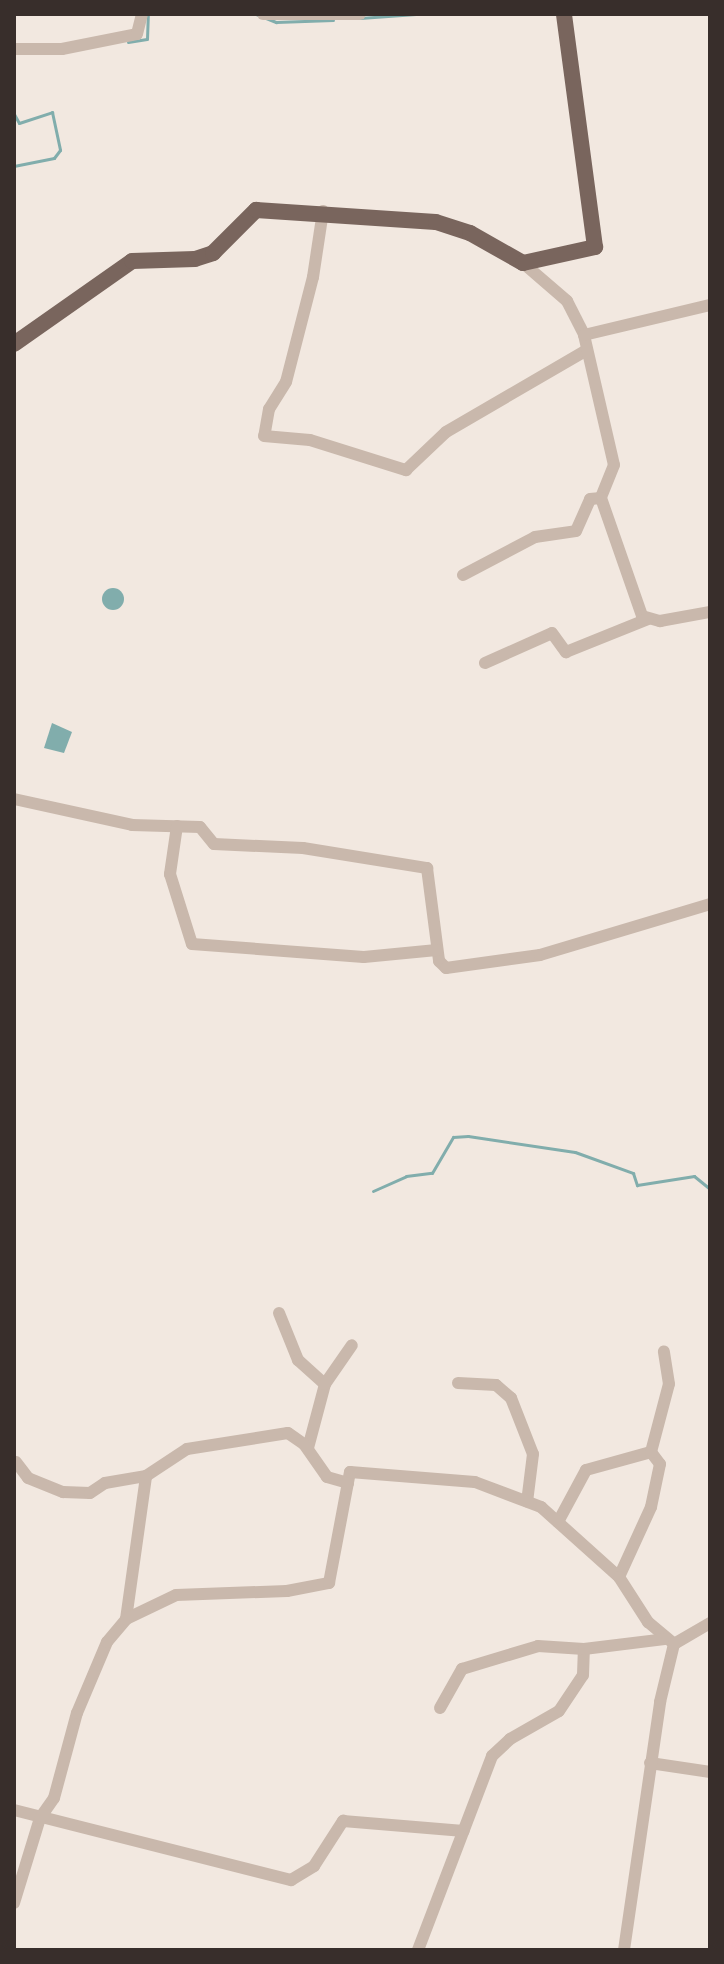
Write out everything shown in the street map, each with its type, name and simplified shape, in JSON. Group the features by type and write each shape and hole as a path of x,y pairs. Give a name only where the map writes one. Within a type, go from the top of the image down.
{"main road":[{"path":"14,344 132,261 195,259 213,253 256,210 323,211 436,222 470,233 523,263 595,247 564,14"}],"street":[{"path":"14,49 62,49 137,34 142,14"},
{"path":"263,14 360,14"},
{"path":"323,211 313,277 286,382 269,409 264,436 310,440 406,470 446,432 585,351"},
{"path":"523,263 567,301 584,335 585,351 614,465 601,498 636,603 648,619"},
{"path":"584,335 710,305"},
{"path":"463,575 535,537 576,531 590,499 601,498"},
{"path":"485,663 552,633 566,652 648,619 710,612"},
{"path":"14,799 132,825 200,827 214,844 303,848 427,868 437,950 446,968 501,964 710,904"},
{"path":"177,826 170,874 192,944 364,957 437,950"},
{"path":"279,1313 298,1360 325,1384"},
{"path":"308,1448 325,1384 352,1345"},
{"path":"651,1452 669,1384 664,1351"},
{"path":"458,1383 496,1385 511,1398 533,1454 527,1502"},
{"path":"16,1462 28,1478 63,1492 90,1493 105,1483 146,1476 187,1449 288,1433 308,1448 327,1477 348,1483"},
{"path":"558,1522 586,1470 651,1452"},
{"path":"619,1577 651,1507 660,1464 651,1452"},
{"path":"14,1903 40,1818 54,1798 77,1713 107,1642 126,1619 176,1595 287,1591 329,1583 350,1472 475,1482 527,1502 558,1522 619,1577 648,1622 670,1641"},
{"path":"126,1619 146,1476"},
{"path":"440,1708 462,1669 538,1646 584,1649 670,1641 710,1623"},
{"path":"624,1950 670,1641"},
{"path":"418,1950 492,1756 510,1739 559,1711 583,1675 584,1649"},
{"path":"650,1763 710,1772"},
{"path":"14,1810 291,1880 314,1866 343,1821 464,1831"}],"water":[{"path":"113,588 121,591 124,599 121,607 113,610 105,607 102,599 105,591"},
{"path":"52,723 72,732 64,753 44,748"}],"waterway":[{"path":"128,42 147,39 148,14"},
{"path":"256,14 276,22 333,20"},
{"path":"360,18 416,14"},
{"path":"14,114 19,123 52,112 60,150 54,158 14,166"},
{"path":"373,1191 406,1176 432,1173 453,1137 468,1136 575,1152 633,1173 637,1185 694,1176 710,1189"}]}
